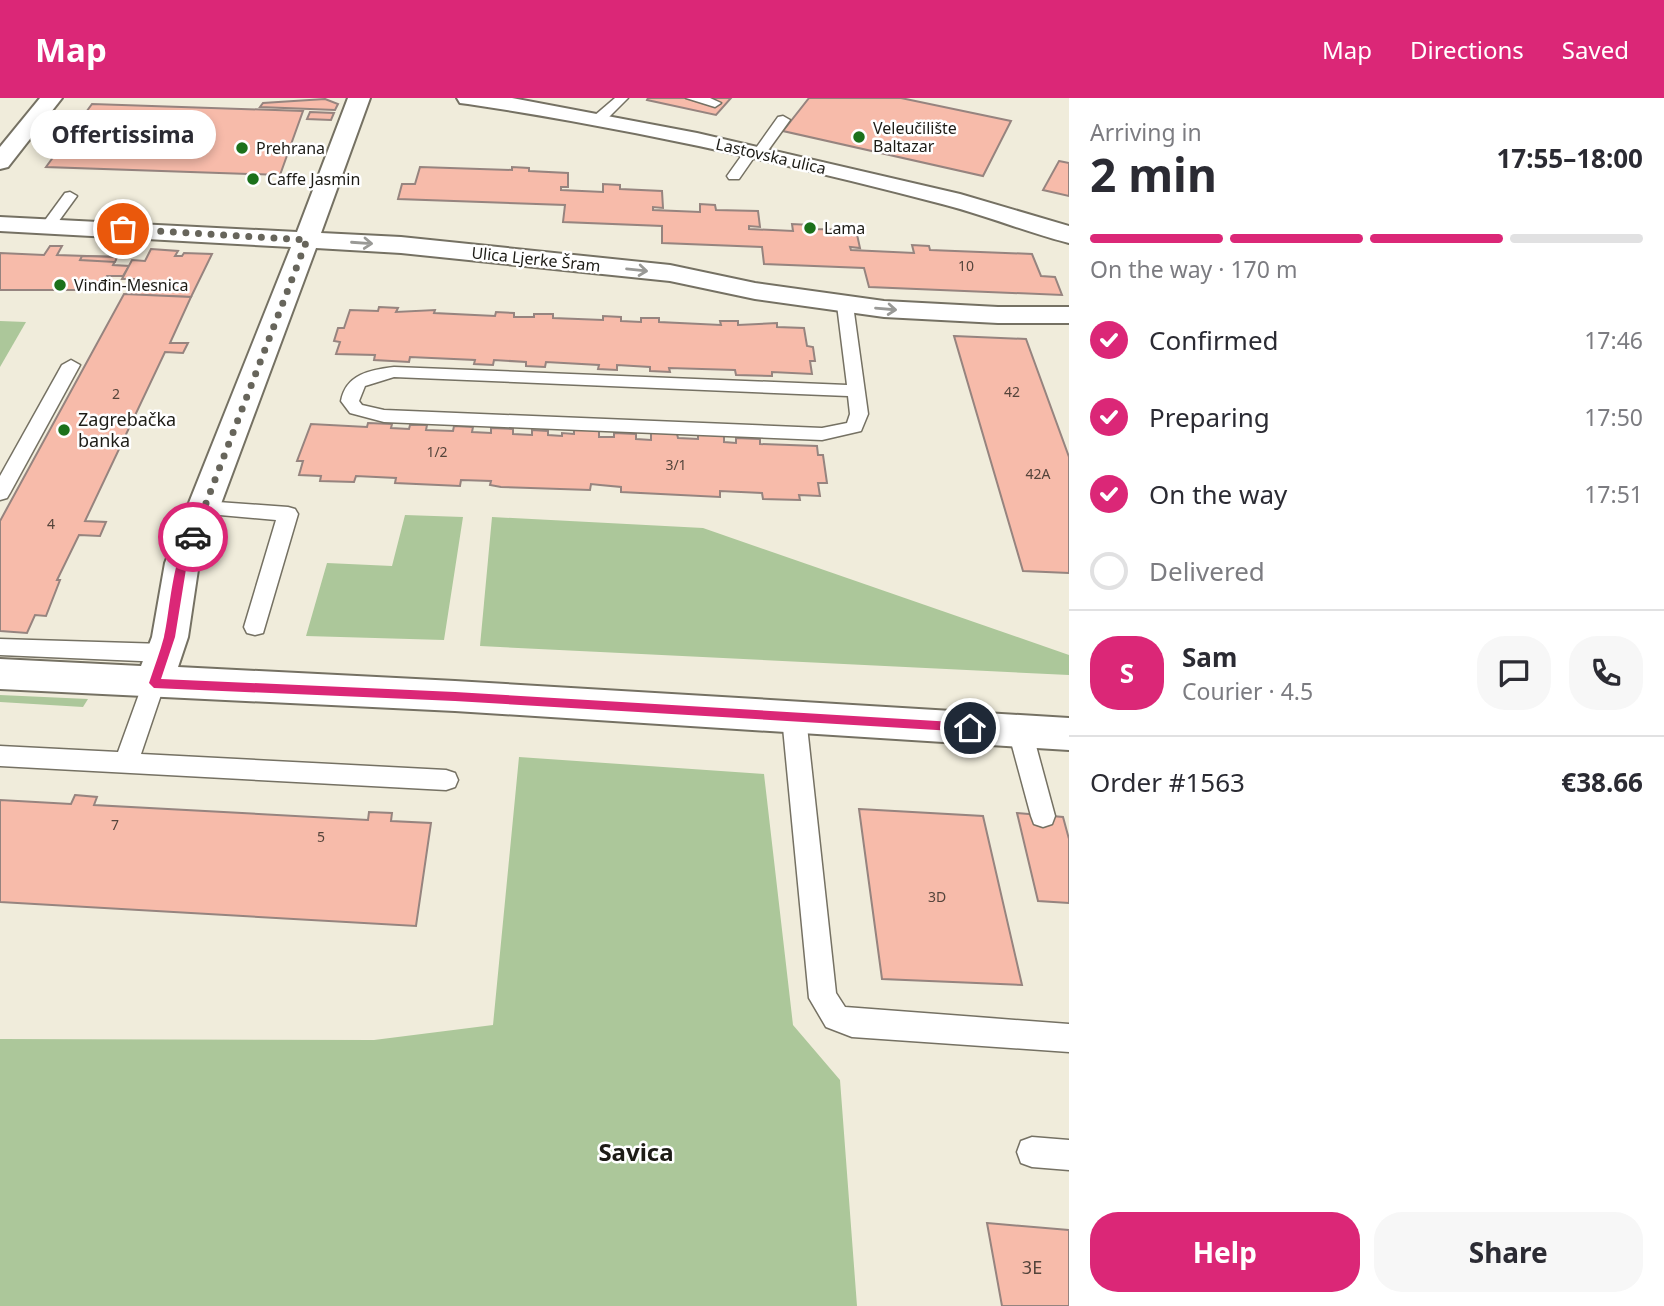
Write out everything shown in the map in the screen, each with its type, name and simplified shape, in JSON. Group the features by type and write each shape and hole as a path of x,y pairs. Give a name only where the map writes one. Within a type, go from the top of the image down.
{"street":[{"path":"0,162 51,98"},
{"path":"159,668 170,637 182,563 359,98"},
{"name":"Lastovska ulica","path":"468,98 599,119 756,152 978,205 1069,235"},
{"name":"Ulica Ljerke Šram","path":"0,225 456,250 670,273 845,305 942,313 1069,315"},
{"path":"0,674 159,668 469,697 1069,734"}],"lane":[{"path":"599,119 622,98"},
{"path":"692,98 715,103"},
{"path":"734,176 783,120"},
{"path":"48,226 70,196"},
{"path":"845,305 859,414 855,427 822,434 384,416 356,409 350,401 354,385 363,379 394,372 856,391"},
{"path":"0,494 71,365"},
{"path":"204,508 288,514 255,627"},
{"path":"0,647 159,668 126,763"},
{"path":"794,717 823,998 836,1017 852,1023 1069,1038"},
{"path":"1020,731 1043,816"},
{"path":"0,756 446,780"},
{"path":"1031,1152 1069,1154"}],"green space":[{"path":"0,321 26,322 0,367"},
{"path":"405,515 463,517 444,640 306,636 327,563 392,566"},
{"path":"492,517 703,528 1069,655 1069,675 480,646"},
{"path":"0,695 88,699 83,707 0,702"},
{"path":"519,757 764,774 793,1025 840,1080 857,1306 0,1306 0,1039 374,1040 493,1025"}],"building":[{"path":"731,98 716,115 647,100"},
{"path":"809,98 901,98 1011,121 983,176 783,131"},
{"path":"325,99 338,104 335,110 260,107 263,103"},
{"path":"92,104 303,111 280,175 46,167"},
{"path":"310,112 334,113 331,120 307,119"},
{"path":"1059,161 1069,163 1069,196 1043,190"},
{"path":"420,167 512,170 512,167 529,168 529,171 568,173 568,187 561,187 561,190 603,192 603,184 620,185 620,189 662,191 663,208 653,207 653,210 700,212 700,204 715,205 716,210 758,211 760,227 749,226 749,229 793,231 792,224 811,225 812,229 856,230 860,248 850,247 851,250 914,253 912,245 929,246 930,250 1032,254 1041,276 1055,277 1062,295 869,287 864,268 764,264 762,247 662,243 662,226 563,222 565,205 398,199 402,184 415,184"},
{"path":"50,246 62,246 57,255 117,257 113,265 129,266 123,276 107,276 99,290 0,290 0,253 44,255"},
{"path":"151,249 178,251 175,256 182,256 184,253 212,254 191,297 126,295 134,279 122,279 132,260 145,261"},
{"path":"82,256 117,257 115,262 80,260"},
{"path":"124,294 191,297 170,343 188,343 183,353 165,352 85,521 106,522 100,536 79,535 57,580 60,580 46,616 35,615 27,633 0,631 0,521"},
{"path":"379,307 398,308 396,312 435,310 434,313 495,316 496,312 514,313 514,317 553,314 553,318 603,320 603,316 621,317 621,321 641,322 641,318 659,318 659,322 721,325 720,321 738,321 738,325 777,323 777,327 804,328 807,346 813,347 815,361 810,361 812,374 772,372 772,376 736,375 735,370 669,368 670,372 650,371 650,367 617,365 617,370 598,369 599,365 546,362 545,367 526,366 526,362 494,360 493,365 474,364 475,360 410,357 409,362 374,360 375,355 336,354 340,342 334,341 338,328 344,328 350,310 378,311"},
{"path":"954,336 1026,339 1069,457 1069,573 1023,571"},
{"path":"368,423 392,424 391,428 409,429 410,425 427,425 426,430 453,431 454,426 473,427 472,432 491,433 491,428 513,429 513,434 532,435 532,430 548,431 548,435 562,436 562,433 574,434 574,429 599,430 599,437 614,437 614,433 636,434 636,439 651,440 651,432 698,439 698,434 724,436 724,442 736,443 736,438 760,439 760,444 817,446 818,455 823,455 827,483 818,483 820,496 799,495 800,500 763,499 762,493 720,491 720,497 621,492 621,487 591,484 590,490 501,487 490,485 491,481 461,480 460,486 395,483 396,478 356,476 354,482 320,481 321,476 299,475 303,461 297,461 311,424 367,427"},
{"path":"75,795 97,797 94,805 368,820 369,812 392,813 391,821 431,823 416,926 0,902 0,800 71,804"},
{"path":"859,809 983,816 1022,985 882,979"},
{"path":"1017,813 1063,817 1069,839 1069,903 1038,901"},
{"path":"987,1223 1069,1230 1069,1306 1002,1306"}],"way so far":[{"path":"123,229 307,240 193,537"}],"place":[{"name":"Veleučilište Baltazar","path":"859,137"},
{"name":"Prehrana","path":"242,148"},
{"name":"Caffe Jasmin","path":"253,179"},
{"name":"Lama","path":"810,228"},
{"name":"Offertissima","path":"123,229"},
{"name":"Vinđin-Mesnica","path":"60,285"},
{"name":"Zagrebačka banka","path":"64,430"}],"district":[{"name":"Savica","path":"636,1153"}],"route":[{"path":"193,537 182,563 170,637 154,683 455,696 970,728"}]}
